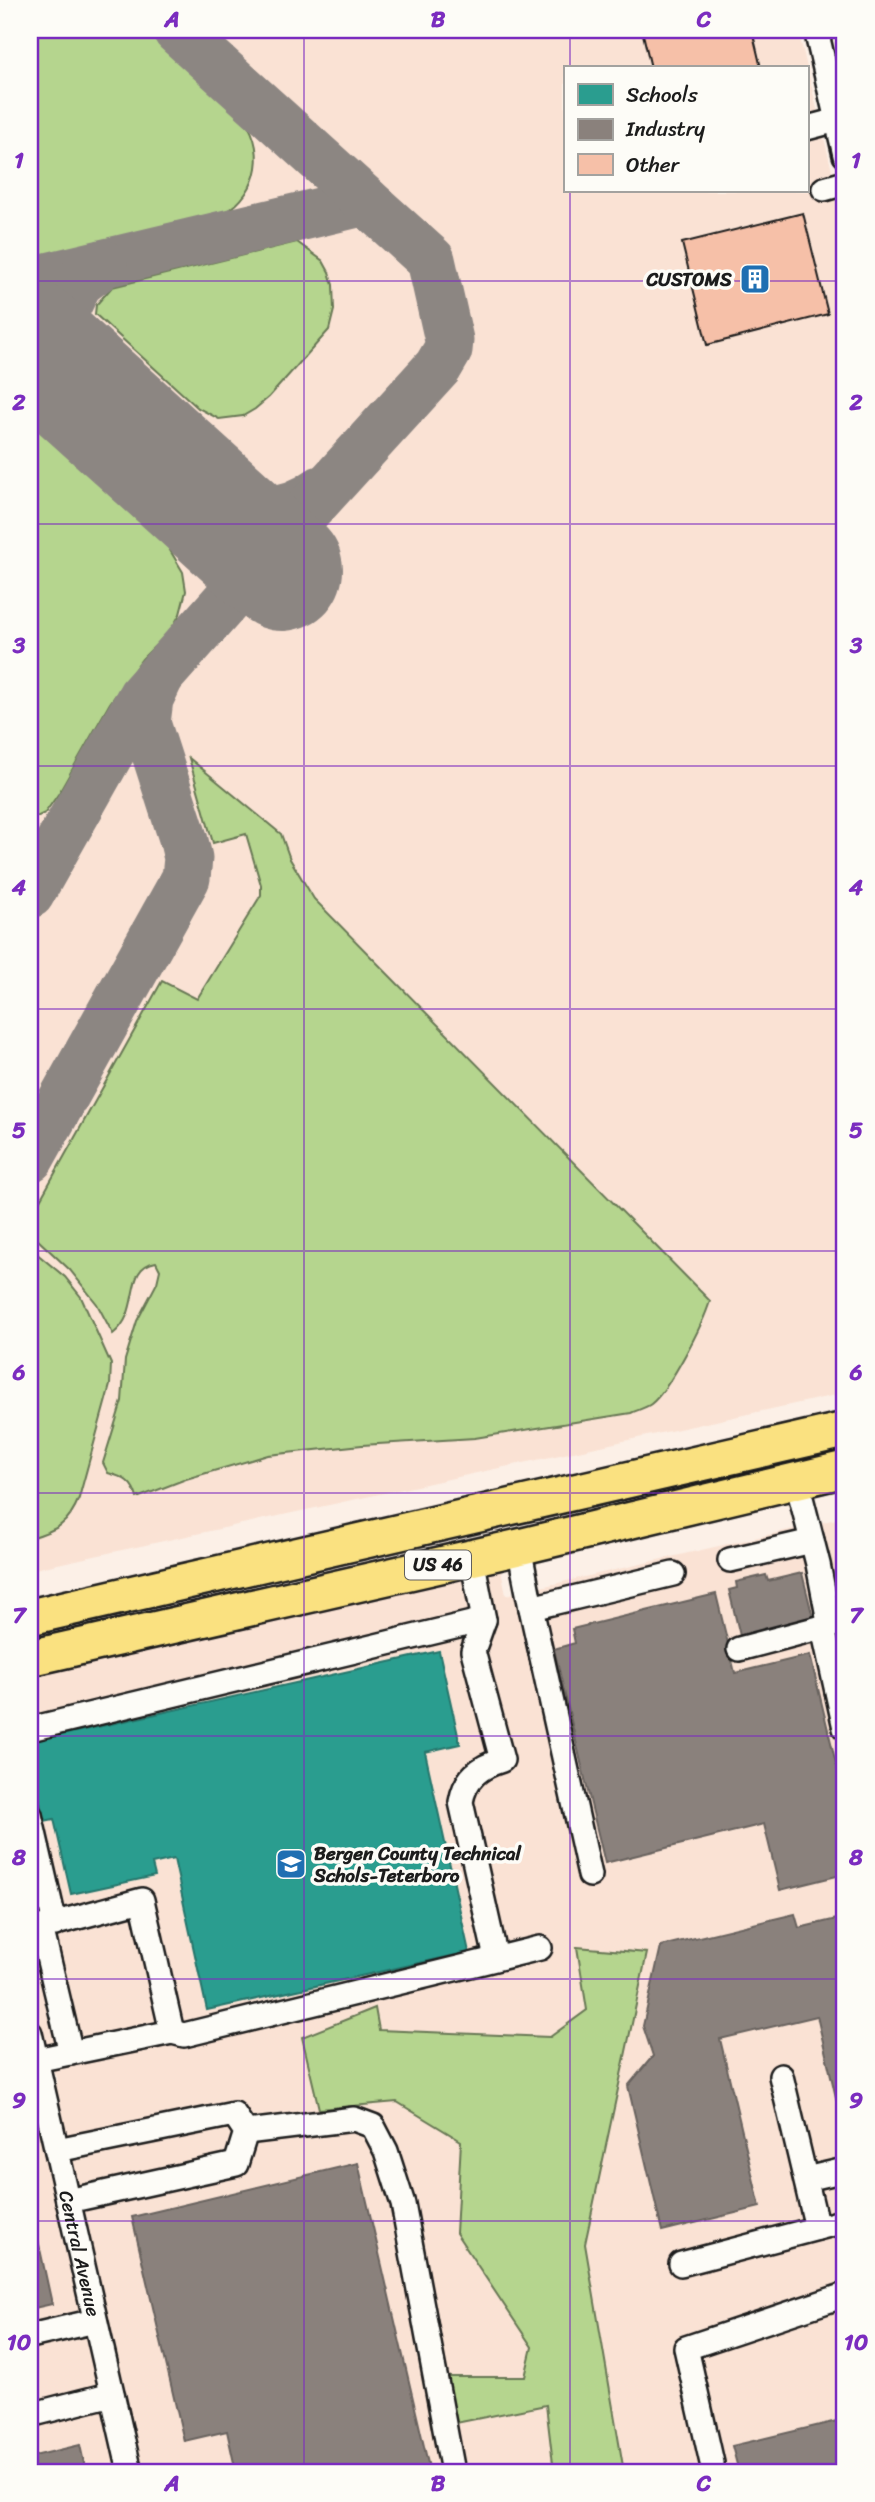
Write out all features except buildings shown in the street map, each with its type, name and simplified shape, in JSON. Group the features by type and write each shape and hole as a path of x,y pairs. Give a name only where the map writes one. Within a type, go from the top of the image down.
{"highway":[{"name":"US 46","path":"30,1617 845,1430"},
{"name":"US 46","path":"30,1658 472,1558 845,1469"}],"street":[{"path":"816,30 845,155"},
{"path":"808,128 837,120"},
{"path":"797,1482 828,1616 825,1637 840,1681 845,1728"},
{"path":"730,1560 812,1541"},
{"path":"519,1547 590,1875"},
{"path":"472,1558 484,1620 473,1651 502,1760 484,1766 473,1775 463,1788 461,1802 496,1958"},
{"path":"531,1608 673,1574"},
{"path":"30,1729 484,1620"},
{"path":"738,1649 826,1626"},
{"path":"30,1815 42,1927 71,2053"},
{"path":"42,1927 142,1900 172,2032"},
{"path":"32,2050 71,2053 172,2032 184,2035 540,1948"},
{"name":"Central Avenue","path":"32,2050 130,2472"},
{"path":"781,2076 817,2228"},
{"path":"57,2150 234,2114 246,2132"},
{"path":"246,2132 354,2119 373,2126 386,2151 403,2204 453,2472"},
{"path":"68,2201 236,2164 246,2132"},
{"path":"806,2179 845,2170"},
{"path":"681,2264 845,2221"},
{"path":"712,2463 686,2348 845,2295"},
{"path":"30,2336 95,2321"},
{"path":"30,2415 112,2395"}],"shaded area":[{"path":"30,30 798,30 807,66 564,66 564,192 808,192 808,71 845,225 845,1393 30,1570"},
{"path":"845,1517 845,2472 30,2472 30,2092 58,2083 43,2041 30,1966 30,1677 501,1569 506,1595"}],"green space":[{"path":"30,30 145,30 244,119 252,133 257,161 249,188 241,199 217,217 65,254 47,256 30,251"},
{"path":"297,242 323,261 329,272 333,285 334,310 329,330 269,397 243,416 219,419 198,408 95,314 96,305 112,287"},
{"path":"30,422 168,547 183,572 186,591 180,614 171,630 142,659 110,703 45,813 30,820"},
{"path":"189,758 281,834 290,859 314,899 710,1301 685,1356 659,1396 647,1407 631,1413 475,1438 362,1445 268,1455 186,1479 137,1498 127,1481 108,1473 103,1463 122,1401 125,1360 137,1321 157,1283 160,1270 156,1262 139,1273 128,1314 113,1334 97,1304 70,1270 37,1239 30,1229 30,1218 162,981 197,999 261,895 261,885 246,834 213,843"},
{"path":"30,1248 65,1277 81,1297 111,1364 110,1385 75,1507 60,1525 30,1538"},
{"path":"577,1947 647,1953 585,2244 624,2472 554,2472 546,2405 436,2427 433,2377 525,2377 532,2347 456,2233 461,2141 397,2102 319,2109 302,2037 375,2008 379,2030 550,2037 587,2010"}],"taxiway":[{"path":"30,894 142,696 438,367 448,350 449,340 431,260 177,30"},
{"path":"30,281 366,201"},
{"path":"82,389 62,345 65,310 78,283 103,264"},
{"path":"198,495 246,508 276,510 305,500 321,490"},
{"path":"30,1158 186,878 188,858 184,841 146,723 149,699 158,680"}],"runway":[{"path":"30,342 282,570"}],"place":[{"name":"CUSTOMS","path":"755,279"},
{"name":"Bergen County Technical Schols-Teterboro","path":"291,1864"}]}
